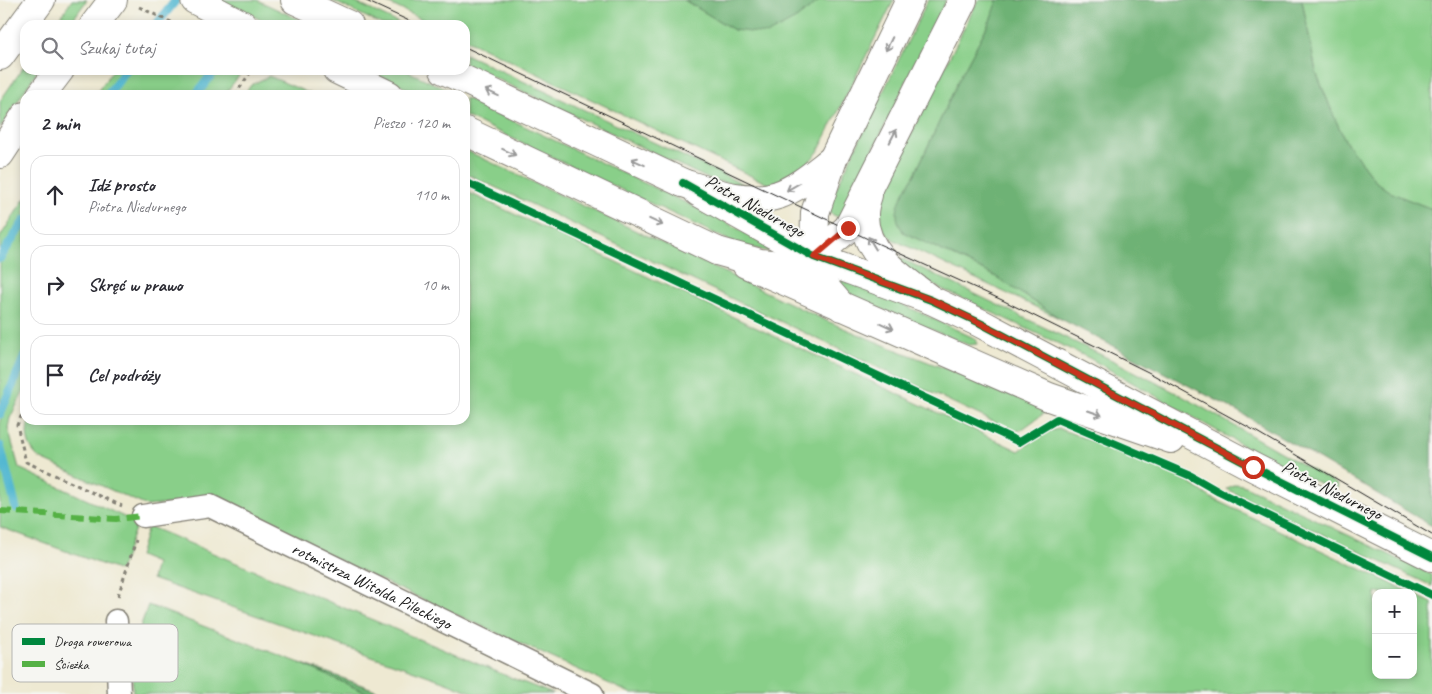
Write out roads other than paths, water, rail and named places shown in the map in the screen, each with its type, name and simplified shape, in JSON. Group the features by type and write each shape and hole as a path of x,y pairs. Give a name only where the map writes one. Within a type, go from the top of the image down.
{"main road":[{"path":"26,20 41,0"},
{"path":"195,0 233,20"},
{"path":"295,0 338,20"},
{"path":"842,307 817,278 814,257 815,213 833,159 910,0"},
{"path":"717,251 760,263 801,264 814,257 848,228 871,179 963,0"},
{"path":"100,20 123,2"},
{"path":"0,56 20,29"},
{"path":"45,90 56,75"},
{"path":"348,75 379,90"},
{"name":"Piotra Niedurnego","path":"455,75 682,183 814,257 932,300 980,323 1253,467 1432,557"},
{"path":"0,154 20,124"},
{"name":"Piotra Niedurnego","path":"470,133 717,251 1049,397 1253,467"},
{"path":"682,183 733,196 763,198 778,195 791,189 833,159"},
{"path":"871,179 864,214 868,239 888,267 932,300"}],"street":[{"name":"rotmistrza Witolda Pileckiego","path":"143,516 210,506 592,694"}],"waterway":[{"path":"160,20 176,0"},
{"path":"112,90 122,75"},
{"path":"200,90 211,75"},
{"path":"0,258 20,228"},
{"path":"0,414 20,368"},
{"path":"0,446 16,508"}],"tram line":[{"path":"364,0 407,20"},
{"path":"470,49 868,239 1002,300 1148,372 1250,428 1432,535"}]}
